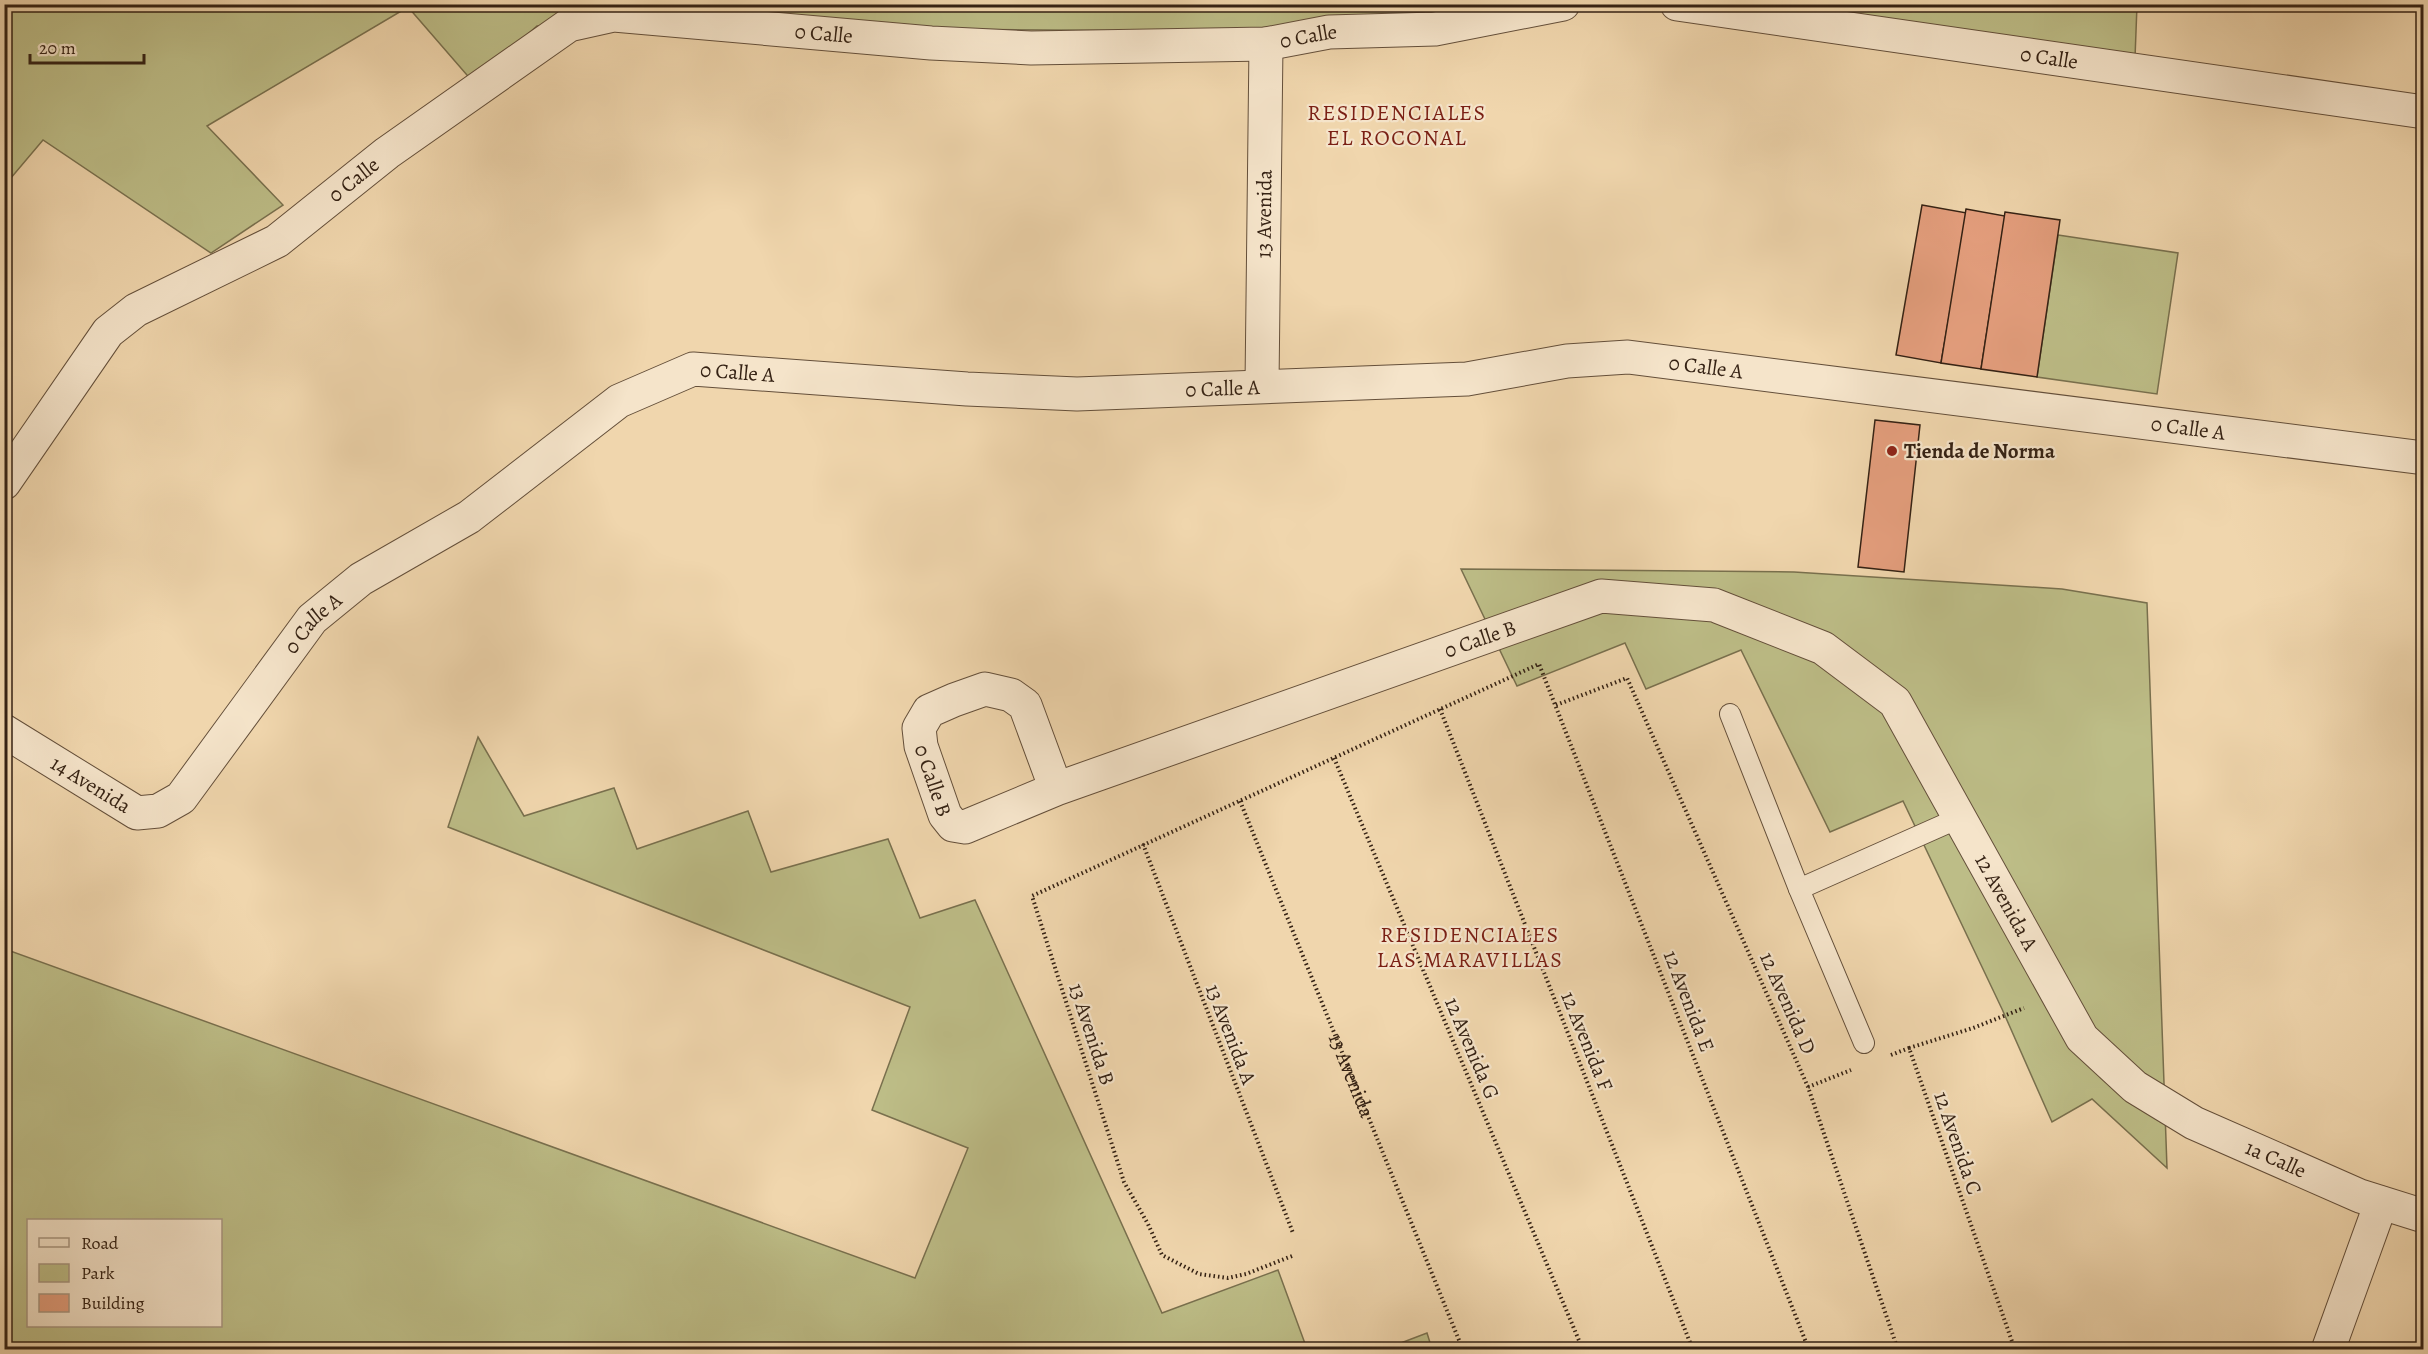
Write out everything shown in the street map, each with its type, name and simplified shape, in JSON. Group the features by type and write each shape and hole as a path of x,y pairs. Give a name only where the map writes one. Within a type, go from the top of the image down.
{"street":[{"name":"0 Calle","path":"4,483 108,332 136,310 277,241 387,153 569,25 614,15 931,43 998,46 1266,44 1329,32 1435,29 1563,4"},
{"name":"0 Calle","path":"1677,4 2424,112"},
{"name":"13 Avenida","path":"1262,385 1266,44"},
{"name":"0 Calle A","path":"181,798 312,619 361,579 469,517 619,401 693,369 967,389 1077,394 1467,378 1567,361 1628,357 2424,458"},
{"name":"0 Calle B","path":"1056,789 1025,705 1011,695 985,689 954,700 928,711 919,728 921,746 945,815 953,825 965,827 1056,789 1601,596 1714,605 1823,648 1895,702"},
{"name":"12 Avenida A","path":"1895,702 2082,1038 2135,1087"},
{"name":"14 Avenida","path":"4,731 137,813 158,812 181,798"},
{"name":"1a Calle","path":"2135,1087 2194,1123 2381,1203 2424,1216"},
{"path":"2328,1350 2381,1203"}],"lane":[{"path":"1730,714 1799,889 1864,1044"},
{"path":"1799,889 1959,818"}],"path":[{"name":"12 Avenida E","path":"1539,664 1809,1350"},
{"name":"0 Calle B","path":"1032,896 1539,664"},
{"name":"12 Avenida D","path":"1556,705 1627,678 1808,1087 1898,1350"},
{"name":"12 Avenida F","path":"1440,709 1693,1350"},
{"name":"12 Avenida G","path":"1334,758 1582,1350"},
{"name":"13 Avenida","path":"1240,801 1463,1350"},
{"name":"13 Avenida A","path":"1143,844 1293,1233"},
{"name":"13 Avenida B","path":"1032,896 1124,1182 1148,1224 1162,1255 1199,1274 1228,1278 1246,1274 1292,1256"},
{"path":"1889,1056 1973,1028 2057,995"},
{"name":"12 Avenida C","path":"1909,1048 2015,1350"},
{"path":"1808,1087 1859,1067"}],"green space":[{"path":"5,5 1489,5 1329,32 537,26 473,82 408,7 207,126 283,205 211,253 43,140 5,185"},
{"path":"1778,5 2137,5 2135,58"},
{"path":"2058,235 2178,253 2157,394 2037,377"},
{"path":"1461,569 1794,572 2062,589 2147,603 2167,1168 2092,1099 2052,1122 2002,1009 1903,801 1830,832 1741,650 1646,689 1625,643 1517,686"},
{"path":"478,737 524,816 614,788 637,849 748,811 771,872 888,839 920,918 975,900 1162,1313 1278,1270 1307,1349 5,1349 5,949 915,1278 968,1148 872,1110 910,1007 448,827"},
{"path":"1427,1333 1432,1349 1385,1349"}],"building":[{"path":"1922,205 1967,213 1941,363 1896,355"},
{"path":"1966,209 2005,216 1981,369 1941,363"},
{"path":"2005,212 2060,220 2037,377 1981,369"},
{"path":"1875,420 1920,425 1904,572 1858,567"}],"place":[{"name":"Tienda de Norma","path":"1892,451"}],"district":[{"name":"RESIDENCIALES EL ROCONAL","path":"1397,124"},
{"name":"RESIDENCIALES LAS MARAVILLAS","path":"1470,946"}]}
